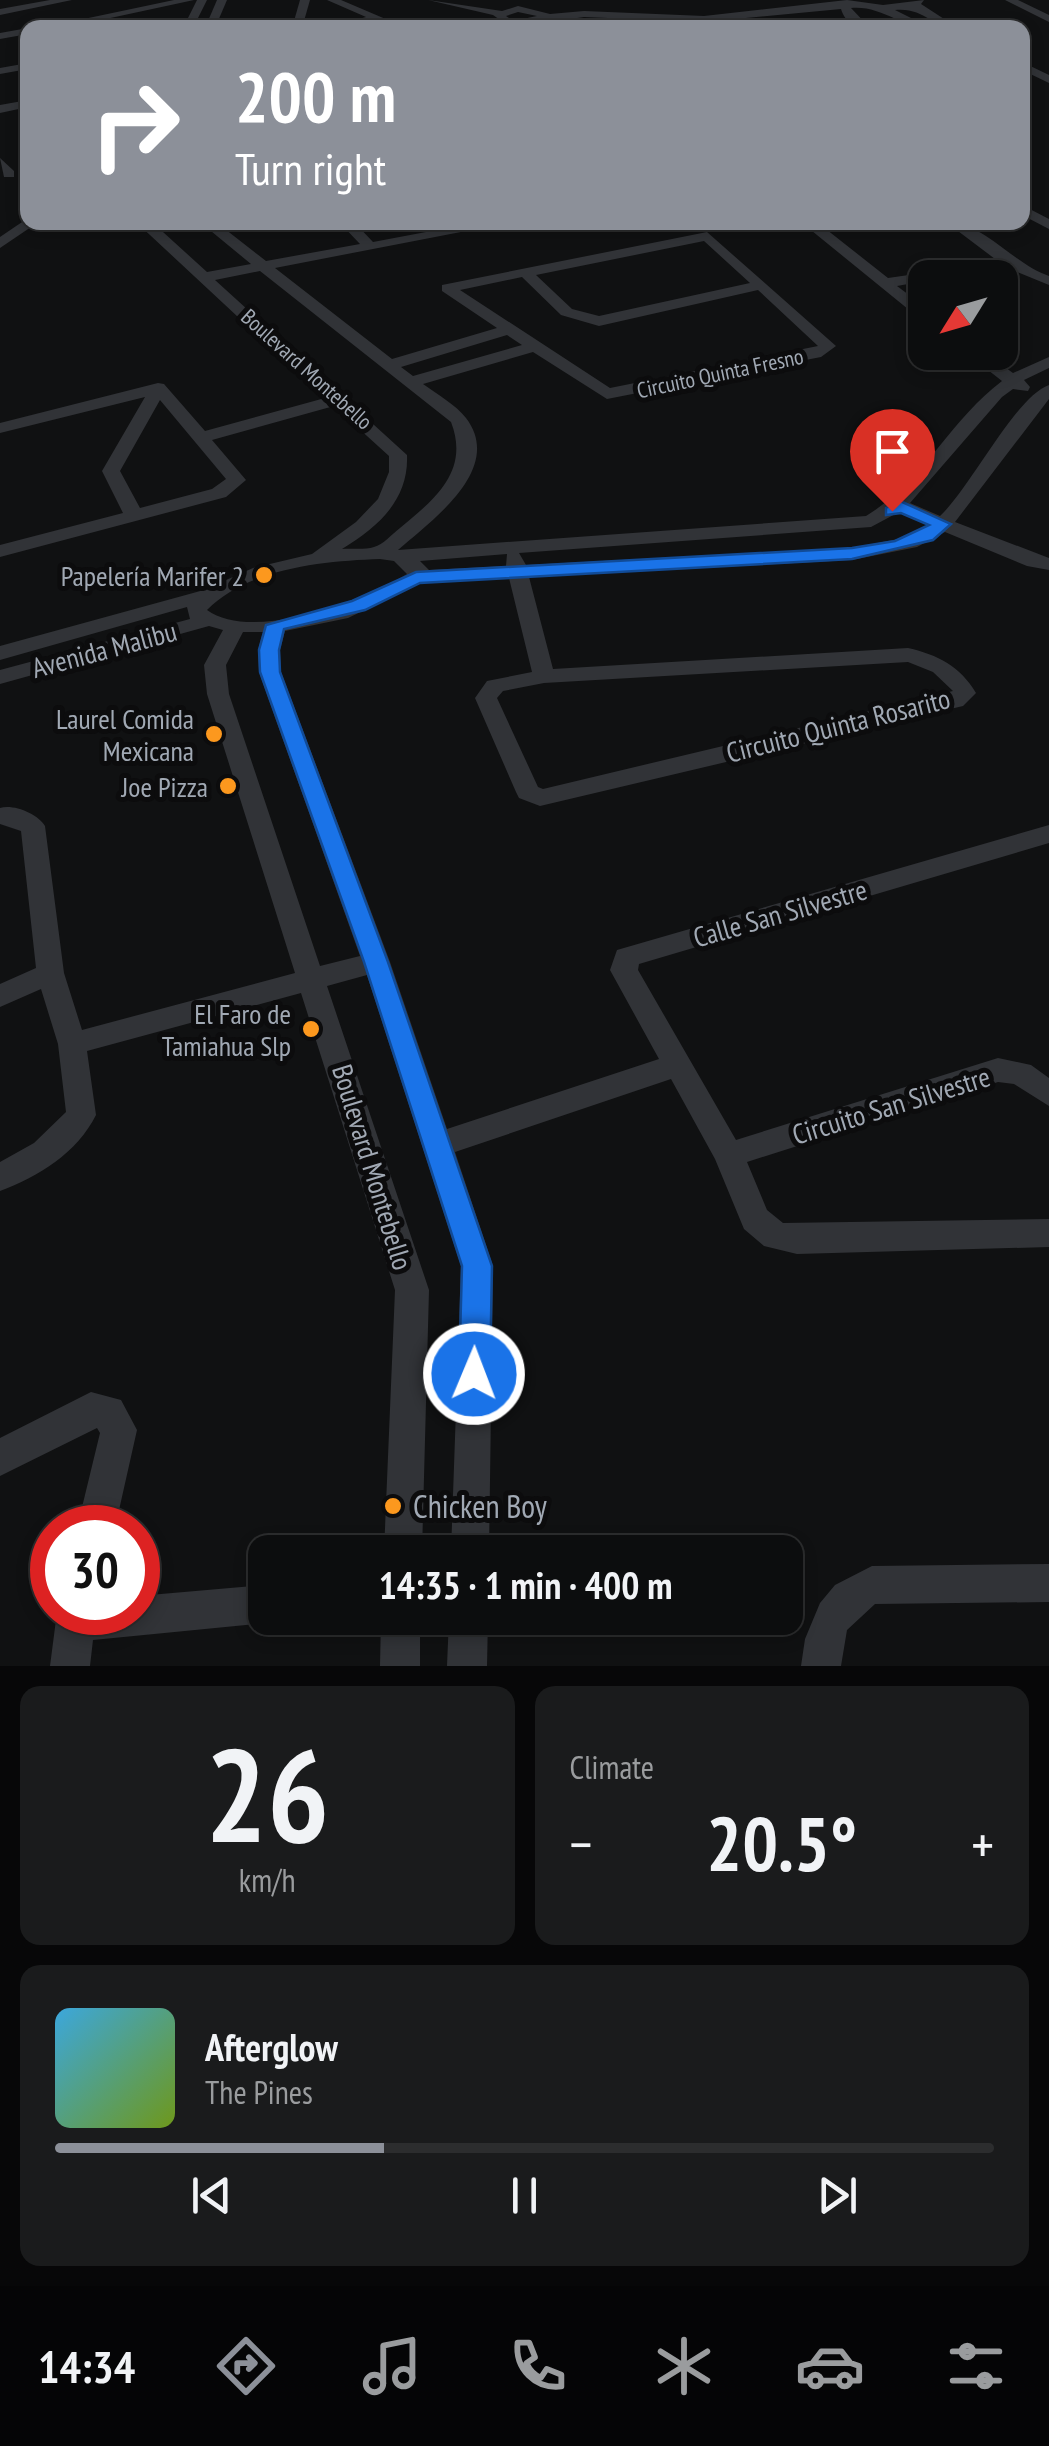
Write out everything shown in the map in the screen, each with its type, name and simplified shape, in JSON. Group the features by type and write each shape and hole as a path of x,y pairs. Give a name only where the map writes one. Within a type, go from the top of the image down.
{"street":[{"path":"0,12 68,0"},
{"path":"106,0 133,11"},
{"path":"87,20 189,0"},
{"path":"332,0 382,20"},
{"path":"432,0 539,20 584,14 686,17 919,2 943,20"},
{"path":"686,17 786,8 820,0"},
{"path":"1010,0 1049,19"},
{"path":"878,7 908,20"},
{"path":"368,20 377,18"},
{"path":"0,244 20,229"},
{"name":"Boulevard Montebello","path":"152,230 398,456 401,472 377,514 344,541 304,563"},
{"name":"Boulevard Montebello","path":"217,230 459,420 469,436 472,454 457,486 392,554"},
{"path":"354,230 365,242"},
{"path":"365,242 414,230"},
{"path":"199,272 449,230"},
{"path":"818,230 908,302"},
{"path":"844,230 908,282"},
{"path":"965,230 1008,260"},
{"name":"Circuito Quinta Fresno","path":"707,236 761,285 828,346 821,352 607,394 447,288 707,236"},
{"path":"1018,266 1049,281"},
{"path":"525,272 562,311 583,321 761,285"},
{"path":"884,283 908,280"},
{"path":"389,364 508,330"},
{"path":"411,382 532,347"},
{"path":"304,563 847,526 871,521 900,506 1014,376 1049,362"},
{"path":"392,554 419,569 416,578 852,554 899,545 927,536 942,524 1046,390 1004,370"},
{"path":"1010,370 1014,376"},
{"path":"0,428 158,388"},
{"path":"0,552 220,493 237,480 158,388"},
{"path":"134,516 111,471 158,388"},
{"path":"204,438 340,399"},
{"path":"900,506 1034,562 1049,564"},
{"path":"512,549 544,676"},
{"name":"Avenida Malibu","path":"0,653 204,596 268,571 304,563"},
{"name":"Avenida Malibu","path":"0,677 222,623 276,625 358,606 416,578"},
{"path":"204,596 196,609 222,623"},
{"name":"Boulevard Montebello","path":"222,623 215,665 218,694 314,979 412,1290 405,1535"},
{"path":"276,625 269,650 270,672 376,962 477,1266 470,1535"},
{"name":"Circuito Quinta Rosarito","path":"908,655 926,658 960,683 965,693 954,701 540,798 528,792 486,698 495,686 544,676 908,655"},
{"path":"0,816 8,814 33,826 50,974 72,1044 81,1115 62,1140 33,1162 0,1178"},
{"name":"Calle San Silvestre","path":"1049,834 627,958 624,970 728,1155 754,1219 775,1236 797,1239 1049,1232"},
{"path":"72,1044 376,962"},
{"path":"0,996 50,974"},
{"path":"437,1145 676,1065"},
{"name":"Circuito San Silvestre","path":"728,1155 998,1070 1020,1073 1049,1094"},
{"path":"0,1458 91,1409 108,1412 118,1430 101,1505"},
{"path":"821,1666 826,1626 852,1594 872,1584 1049,1583"},
{"path":"160,1611 248,1605"},
{"path":"70,1666 74,1635"},
{"path":"400,1666 401,1635"},
{"path":"467,1666 468,1635"}],"place":[{"name":"Papelería Marifer 2","path":"264,575"},
{"name":"Laurel Comida Mexicana","path":"214,734"},
{"name":"Joe Pizza","path":"228,786"},
{"name":"El Faro de Tamiahua Slp","path":"311,1029"},
{"name":"Chicken Boy","path":"393,1506"}],"route":[{"path":"474,1374 477,1266 376,962 270,672 269,650 276,625 358,606 416,578 852,554 927,536 942,524 900,506 892,511"}]}
